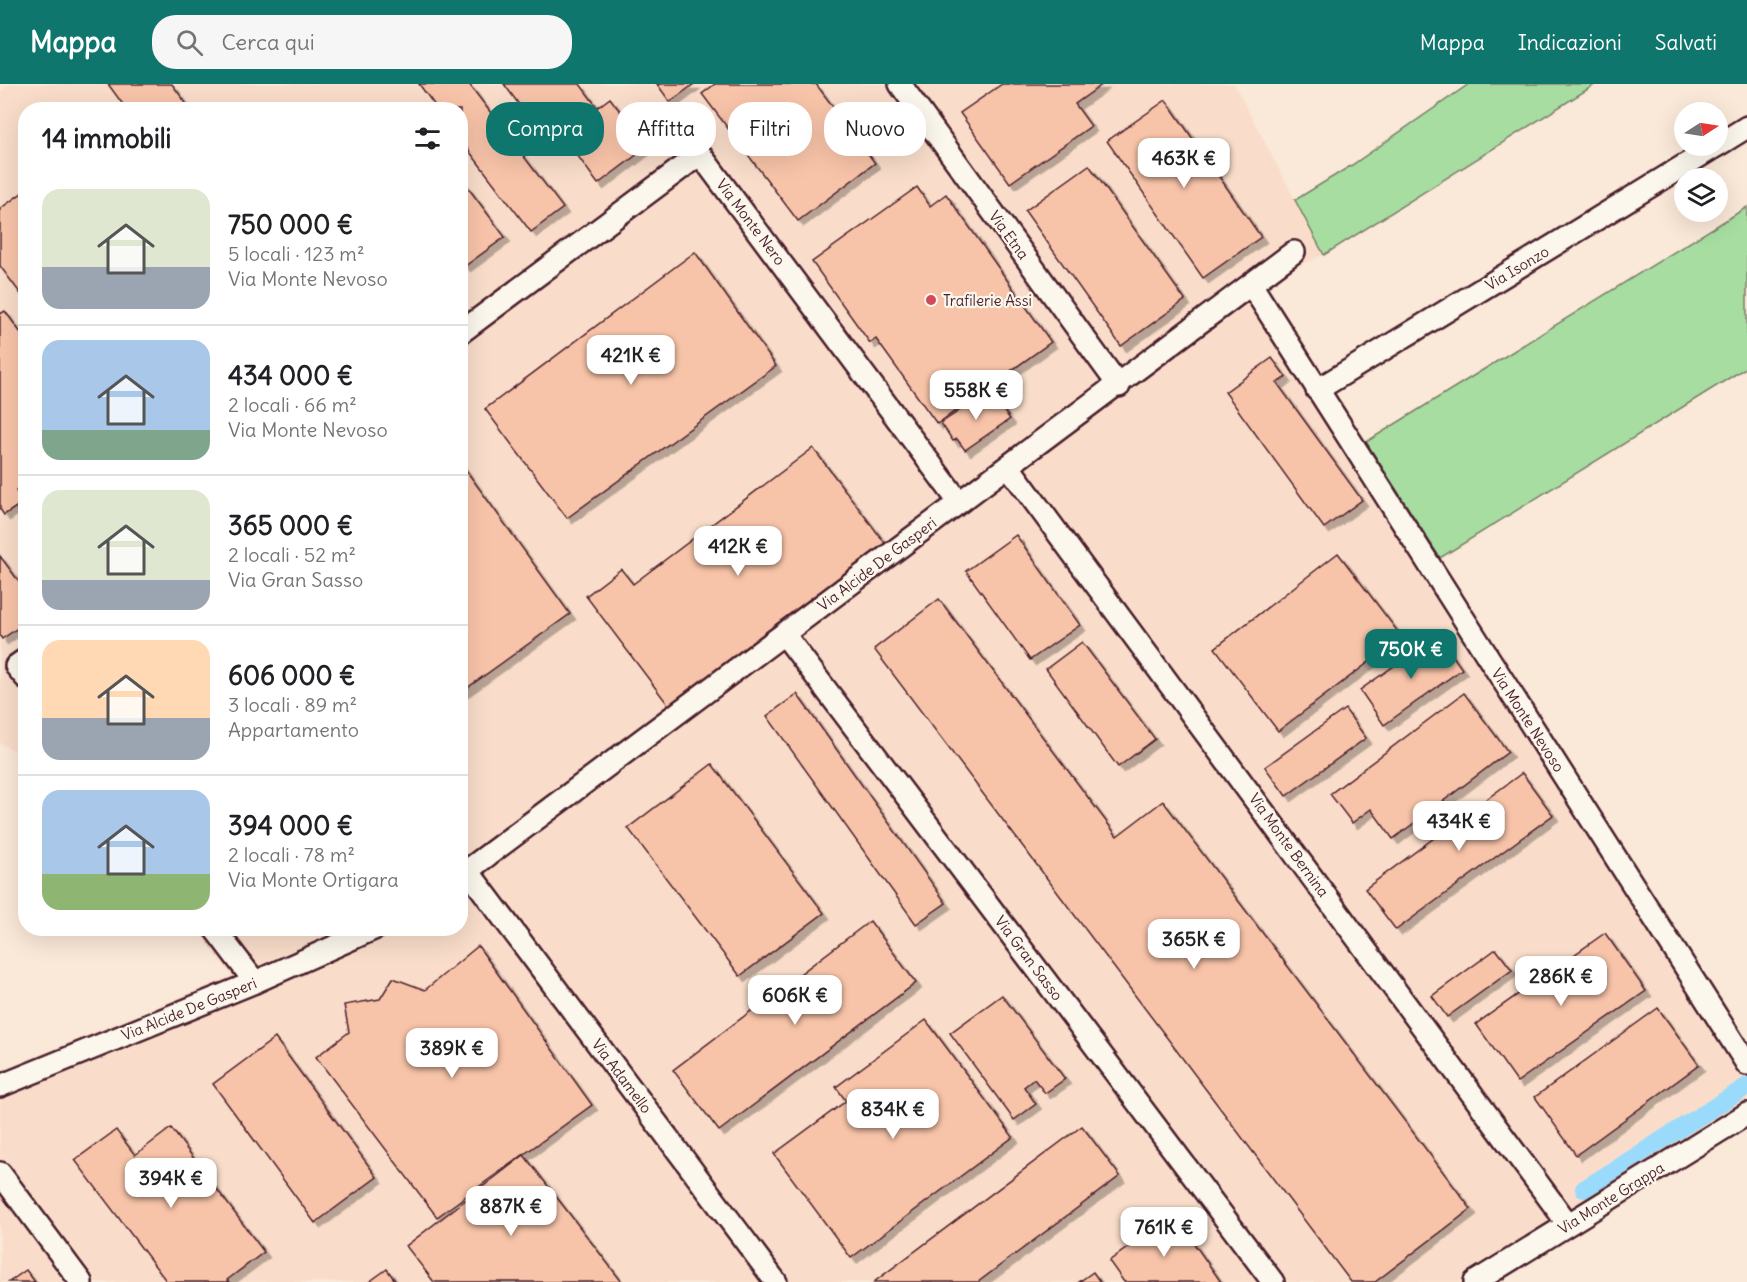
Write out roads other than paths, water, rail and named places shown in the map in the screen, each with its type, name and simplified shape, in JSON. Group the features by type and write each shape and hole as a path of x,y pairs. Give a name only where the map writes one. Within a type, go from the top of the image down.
{"street":[{"name":"Via Etna","path":"900,84 1119,386"},
{"name":"Via Isonzo","path":"1728,138 1747,127"},
{"name":"Via Monte Nero","path":"468,327 700,153 959,502"},
{"name":"Via Isonzo","path":"1317,390 1699,156"},
{"name":"Via Alcide De Gasperi","path":"468,871 959,502 1119,386 1294,252"},
{"name":"Via Monte Nevoso","path":"1252,286 1747,1064"},
{"name":"Via Monte Bernina","path":"1009,467 1568,1224"},
{"name":"Via Gran Sasso","path":"784,634 1273,1282"},
{"name":"Via Adamello","path":"468,879 776,1282"},
{"path":"220,936 255,982"},
{"name":"Via Alcide De Gasperi","path":"0,1086 255,982 358,936"},
{"name":"Via Monte Grappa","path":"1475,1282 1747,1114"},
{"path":"0,1173 81,1282"}],"waterway":[{"path":"1584,1189 1746,1087"}],"place":[{"name":"Trafilerie Assi","path":"931,300"}]}
